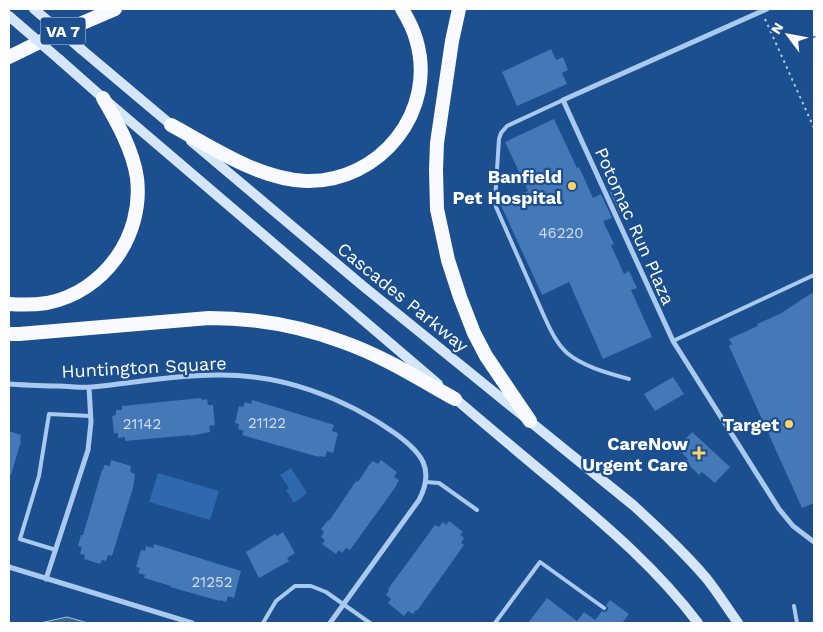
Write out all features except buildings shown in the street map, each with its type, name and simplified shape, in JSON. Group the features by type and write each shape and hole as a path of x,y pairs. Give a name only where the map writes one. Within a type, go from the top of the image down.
{"highway":[{"name":"VA 7","path":"9,57 115,9"},
{"path":"171,124 240,163 275,176 292,180 318,181 356,171 378,157 396,139 415,105 420,80 420,54 413,29 402,9"},
{"path":"459,9 452,41 437,144 437,209 448,260 474,333 486,356 530,421"},
{"path":"9,61 22,51"},
{"path":"9,304 47,303 72,295 94,282 120,253 132,230 137,204 137,178 126,143 114,117 102,98"},
{"path":"9,334 209,318 262,321 307,330 344,342 391,364 456,399"}],"main road":[{"name":"Cascades Parkway","path":"34,9 364,286 633,505 673,542 708,581 738,623"},
{"path":"9,16 102,98 610,529 668,586 698,623"}],"street":[{"path":"563,100 767,9"},
{"name":"Potomac Run Plaza","path":"563,100 673,340 779,509 793,526 814,542"},
{"name":"Huntington Square","path":"9,384 90,387 191,375 218,374 248,376 296,385 332,398 379,422 413,448 421,458 426,470 426,482"},
{"path":"46,579 88,450 90,387"},
{"path":"330,623 419,500 426,482"},
{"path":"9,567 192,623"}],"lane":[{"path":"563,100 507,126 501,133 499,139 496,207 544,316 560,345 567,353 584,363 599,370 629,379"},
{"path":"673,340 814,275"},
{"path":"56,550 20,539 39,476 49,414 90,416"},
{"path":"426,482 439,483 477,510"},
{"path":"495,623 540,562 604,608"},
{"path":"263,623 276,601 295,586 311,586 326,592 370,623"},
{"path":"794,606 797,623"}],"path":[{"path":"761,12 814,128"}],"shaded area":[{"path":"291,468 307,493 294,503 286,490 289,488 280,475"},
{"path":"158,473 219,491 210,520 149,502"},
{"path":"67,617 88,623 40,623"}],"place":[{"name":"Banfield Pet Hospital","path":"572,186"},
{"name":"Target","path":"789,424"},
{"name":"CareNow Urgent Care","path":"699,453"}]}
